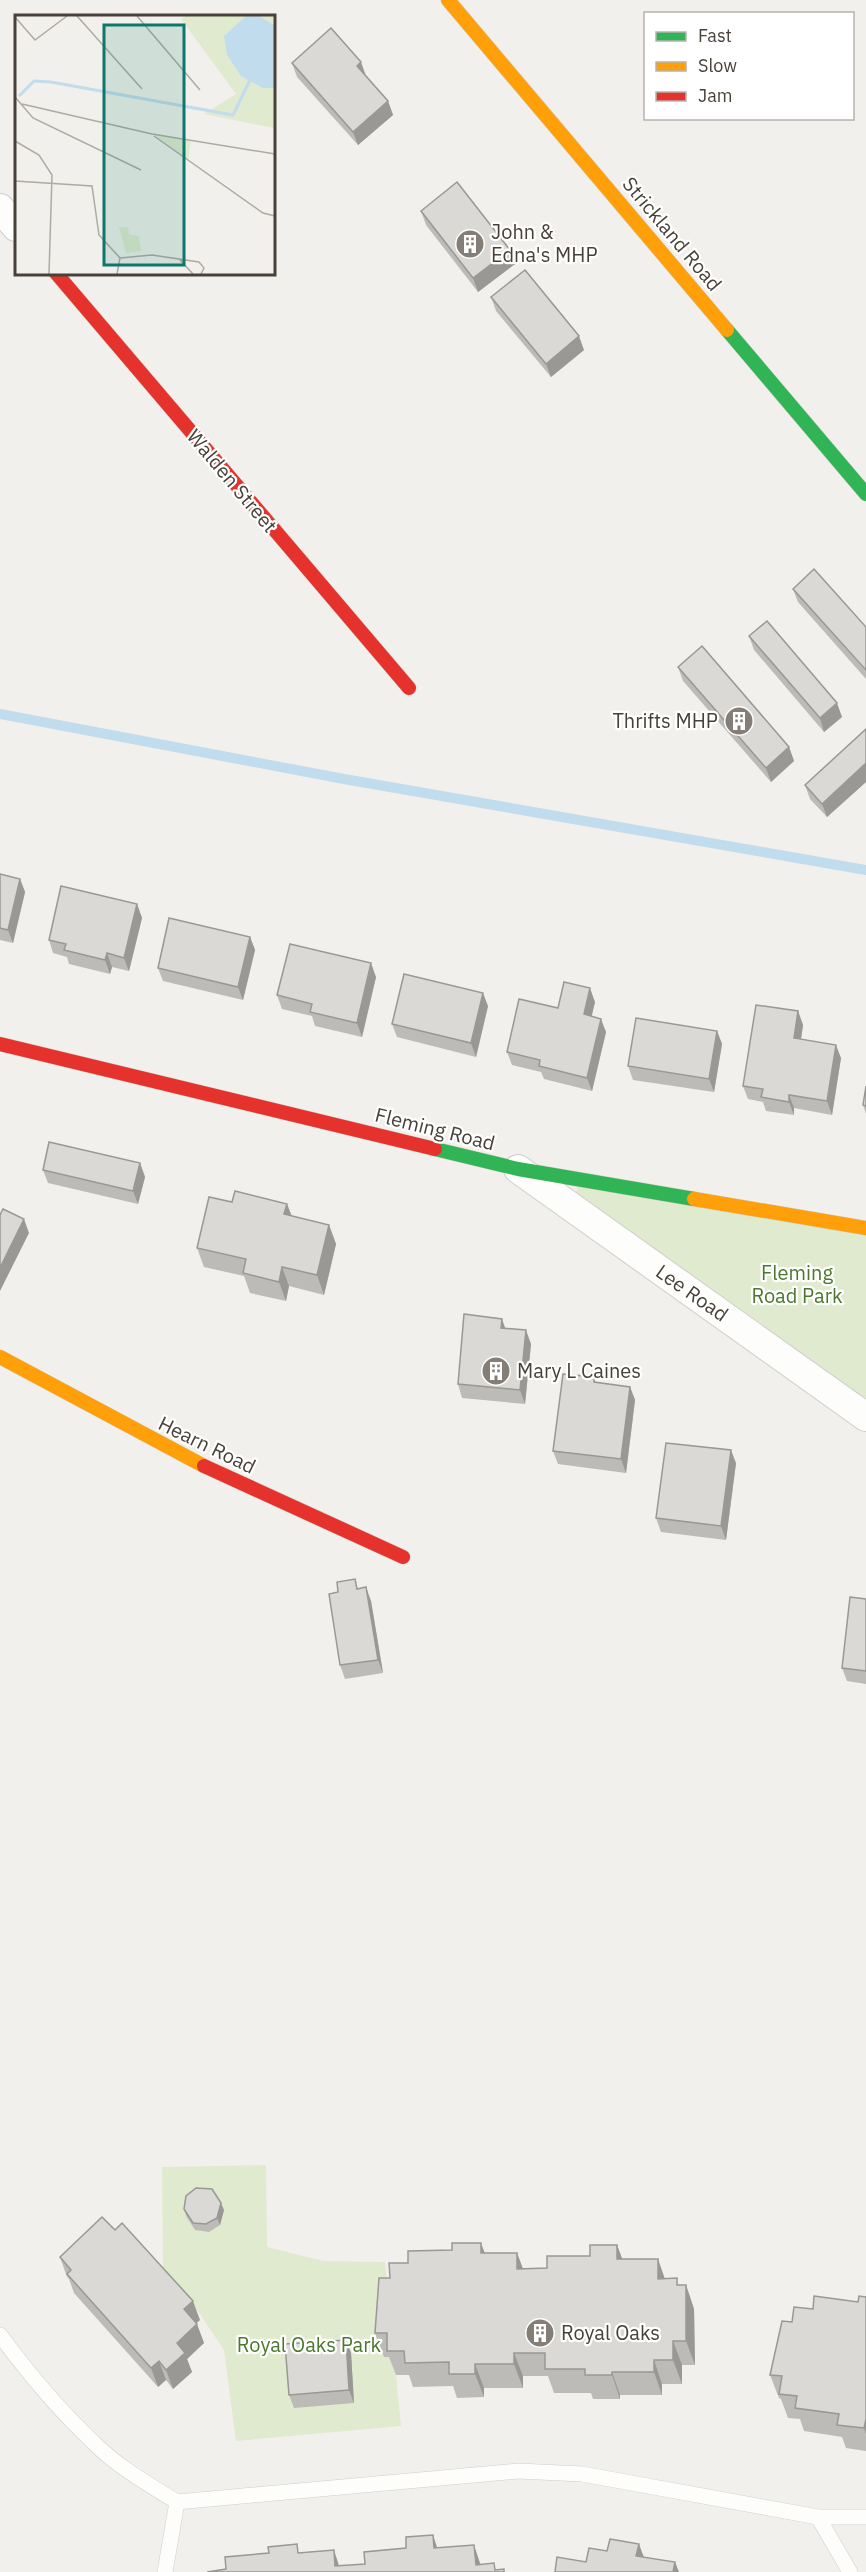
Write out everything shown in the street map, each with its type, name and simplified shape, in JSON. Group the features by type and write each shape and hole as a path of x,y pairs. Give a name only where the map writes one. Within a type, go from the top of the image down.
{"street":[{"name":"Strickland Road","path":"448,0 866,494"},
{"path":"0,208 15,226"},
{"name":"Walden Street","path":"57,274 409,688"},
{"name":"Fleming Road","path":"0,1044 518,1169 866,1228"},
{"name":"Lee Road","path":"518,1169 866,1417"},
{"name":"Hearn Road","path":"0,1358 184,1457 403,1557"}],"lane":[{"path":"0,2335 28,2372 95,2444 136,2477 177,2502 518,2471 582,2474 818,2517 866,2517"},
{"path":"165,2572 177,2502"},
{"path":"818,2517 850,2572"}],"green space":[{"name":"Fleming Road Park","path":"581,1180 866,1228 866,1417 571,1204"},
{"name":"Royal Oaks Park","path":"266,2165 267,2247 323,2261 385,2262 401,2426 236,2441 224,2350 193,2304 163,2275 162,2167"}],"building":[{"path":"331,28 361,62 357,66 388,101 353,132 292,63"},
{"name":"John & Edna's MHP","path":"457,182 510,250 473,278 421,211"},
{"name":"John & Edna's MHP","path":"525,270 579,336 546,364 491,297"},
{"path":"814,569 866,627 866,670 793,589"},
{"path":"767,621 837,703 820,718 749,636"},
{"name":"Thrifts MHP","path":"702,646 789,747 766,768 678,667"},
{"path":"866,729 866,763 822,804 805,785"},
{"path":"0,874 20,879 8,930 0,928"},
{"path":"61,886 137,904 124,958 107,953 105,960 64,950 66,944 49,940"},
{"path":"169,918 250,937 238,987 158,968"},
{"path":"290,944 371,963 357,1023 310,1012 312,1004 277,995"},
{"path":"404,974 483,993 471,1043 392,1024"},
{"path":"564,982 590,988 584,1014 601,1019 587,1078 539,1066 540,1060 507,1052 519,999 558,1008"},
{"path":"756,1005 798,1011 794,1038 836,1045 827,1101 789,1095 789,1102 761,1097 763,1089 743,1086"},
{"path":"636,1018 717,1031 709,1079 628,1066"},
{"path":"866,1086 866,1106 863,1105"},
{"path":"49,1142 140,1163 133,1191 43,1170"},
{"path":"235,1191 287,1204 284,1214 329,1225 317,1275 282,1267 279,1282 243,1273 246,1259 197,1248 209,1197 232,1202"},
{"path":"3,1209 24,1219 0,1268 0,1215"},
{"name":"Mary L Caines","path":"464,1314 502,1319 501,1328 526,1330 520,1390 458,1384"},
{"path":"563,1374 594,1377 594,1382 630,1387 621,1459 553,1451"},
{"path":"666,1443 731,1450 721,1526 656,1518"},
{"path":"355,1579 357,1589 366,1587 378,1660 340,1665 329,1594 338,1592 337,1582"},
{"path":"850,1597 866,1599 866,1671 842,1668"},
{"path":"196,2188 212,2189 221,2203 217,2218 206,2224 193,2223 184,2209 186,2196"},
{"path":"102,2217 115,2230 122,2223 193,2301 184,2309 197,2324 177,2343 185,2353 166,2370 159,2361 151,2368 67,2274 71,2270 60,2257"},
{"name":"Royal Oaks","path":"452,2243 481,2243 481,2253 517,2253 517,2269 547,2268 547,2256 590,2256 590,2245 617,2245 617,2259 658,2259 658,2279 677,2278 677,2285 686,2285 686,2341 673,2341 673,2360 654,2360 654,2372 612,2372 612,2375 585,2375 585,2369 545,2369 545,2353 514,2353 514,2364 475,2364 475,2374 449,2374 449,2362 405,2363 404,2351 387,2351 387,2333 375,2333 379,2278 390,2278 389,2263 408,2263 408,2251 452,2250"},
{"path":"814,2296 858,2302 859,2296 866,2297 866,2419 864,2428 837,2425 839,2414 795,2408 797,2396 779,2394 782,2376 770,2375 782,2321 792,2322 794,2307 813,2309"},
{"path":"346,2340 349,2390 289,2395 285,2344"},
{"path":"433,2535 434,2548 474,2545 476,2565 494,2563 495,2570 504,2569 504,2572 207,2572 226,2569 225,2557 269,2553 268,2547 297,2544 298,2553 334,2550 335,2566 365,2564 364,2552 406,2548 406,2537"},
{"path":"610,2539 639,2544 636,2556 675,2562 673,2572 555,2572 557,2557 586,2562 589,2548 607,2551"}],"waterway":[{"path":"0,714 344,779 866,870"}],"traffic: fast":[{"path":"727,330 866,494"},
{"path":"435,1149 518,1169 694,1199"}],"traffic: slow":[{"path":"448,0 727,330"},
{"path":"694,1199 866,1228"},
{"path":"0,1357 204,1466"}],"traffic: jam":[{"path":"57,274 409,688"},
{"path":"0,1044 435,1149"},
{"path":"204,1466 403,1557"}],"place":[{"name":"John & Edna's MHP","path":"470,244"},
{"name":"Thrifts MHP","path":"739,721"},
{"name":"Mary L Caines","path":"496,1371"},
{"name":"Royal Oaks","path":"540,2333"}]}
